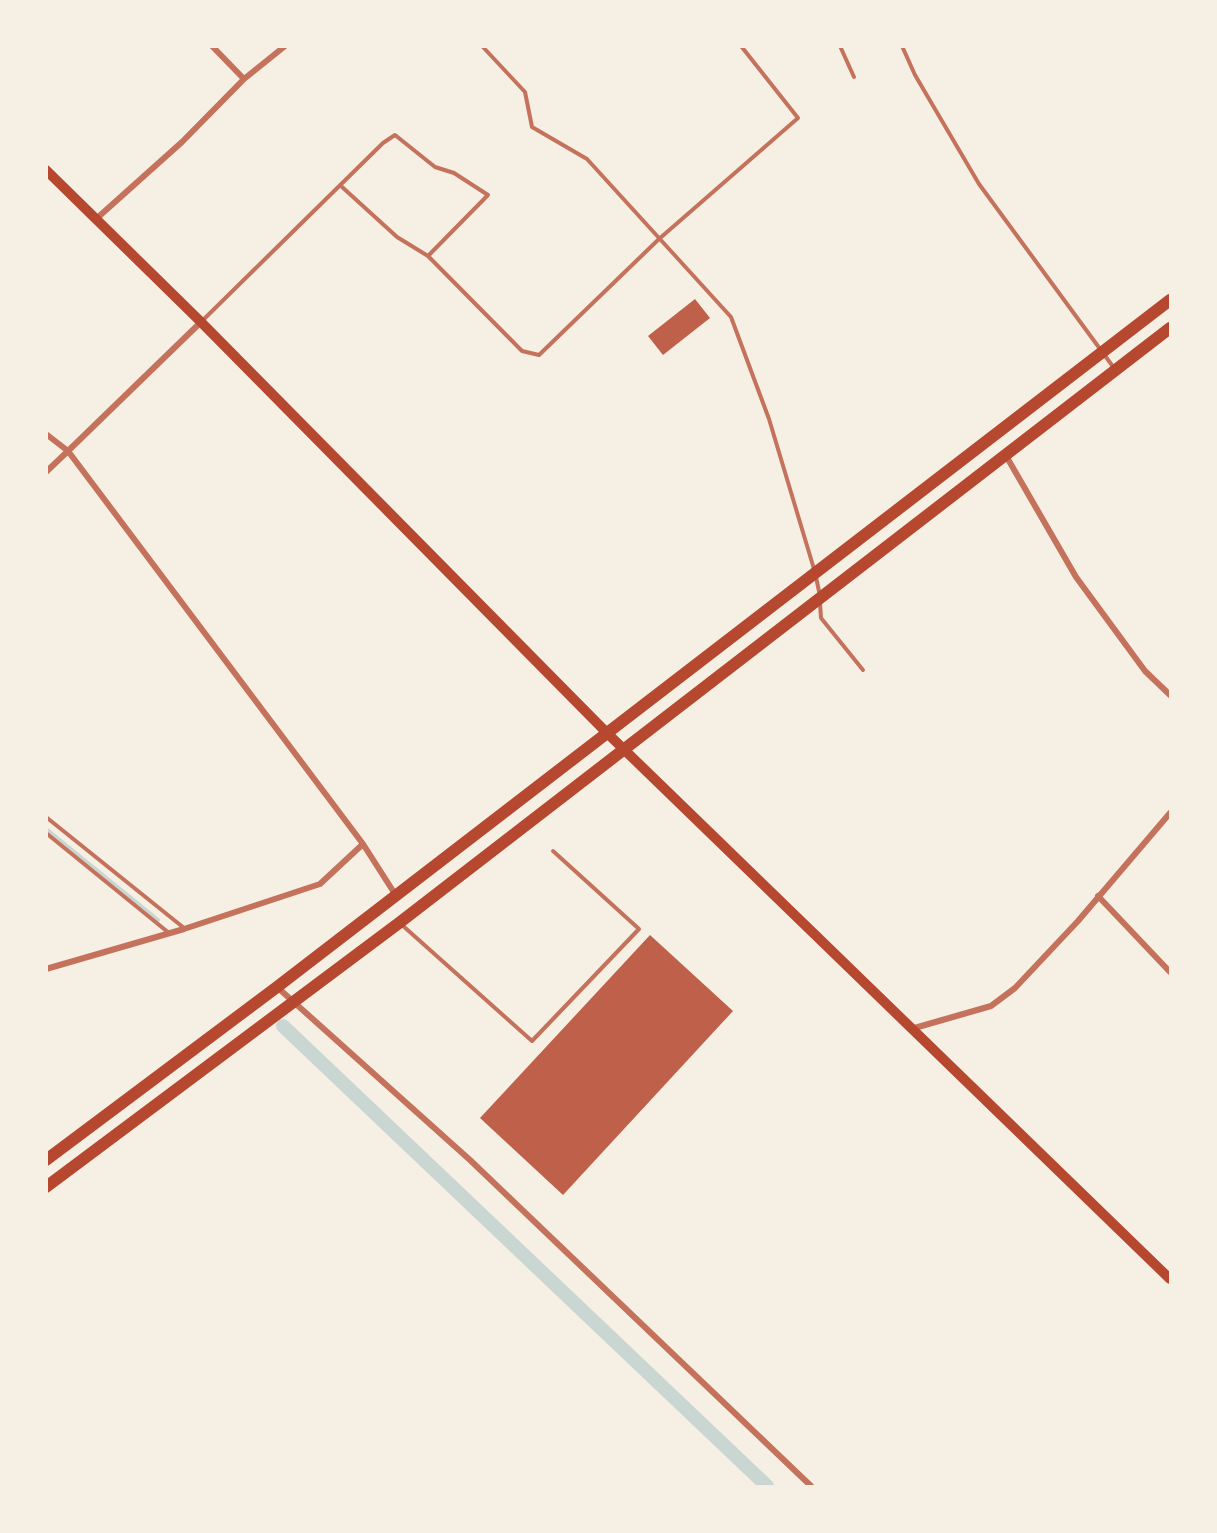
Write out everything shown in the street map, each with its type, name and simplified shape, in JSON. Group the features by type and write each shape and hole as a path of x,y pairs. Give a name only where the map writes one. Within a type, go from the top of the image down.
{"main road":[{"path":"46,170 201,322 606,732 1170,1279"},
{"path":"46,1160 277,987 1170,300"},
{"path":"46,1187 399,923 1170,328"}],"street":[{"path":"212,46 244,79"},
{"path":"96,219 182,142 244,79 285,46"},
{"path":"46,472 201,322"},
{"path":"46,434 68,451 363,844 395,894"},
{"path":"1005,454 1076,577 1145,671 1170,695"},
{"path":"911,1029 991,1006 1015,988 1170,813"},
{"path":"46,969 184,929 320,884 363,844"},
{"path":"1098,896 1170,972"},
{"path":"277,987 470,1160 812,1486"}],"lane":[{"path":"482,46 525,93 532,127 587,159 731,317 769,419 815,574 820,596 821,618 863,670"},
{"path":"340,186 397,237 428,256 522,351 539,355 659,239 798,118 741,46"},
{"path":"840,46 854,77"},
{"path":"902,46 915,75 979,184 1117,371"},
{"path":"201,322 383,143 395,135 435,167 454,173 489,195 428,256"},
{"path":"46,817 184,929"},
{"path":"46,833 169,933"},
{"path":"399,923 532,1041 639,928 553,851"}],"building":[{"path":"695,299 710,318 663,355 648,336"},
{"path":"650,935 733,1011 563,1195 480,1118"}],"waterway":[{"path":"46,829 158,920"},
{"path":"283,1026 767,1486"}]}
